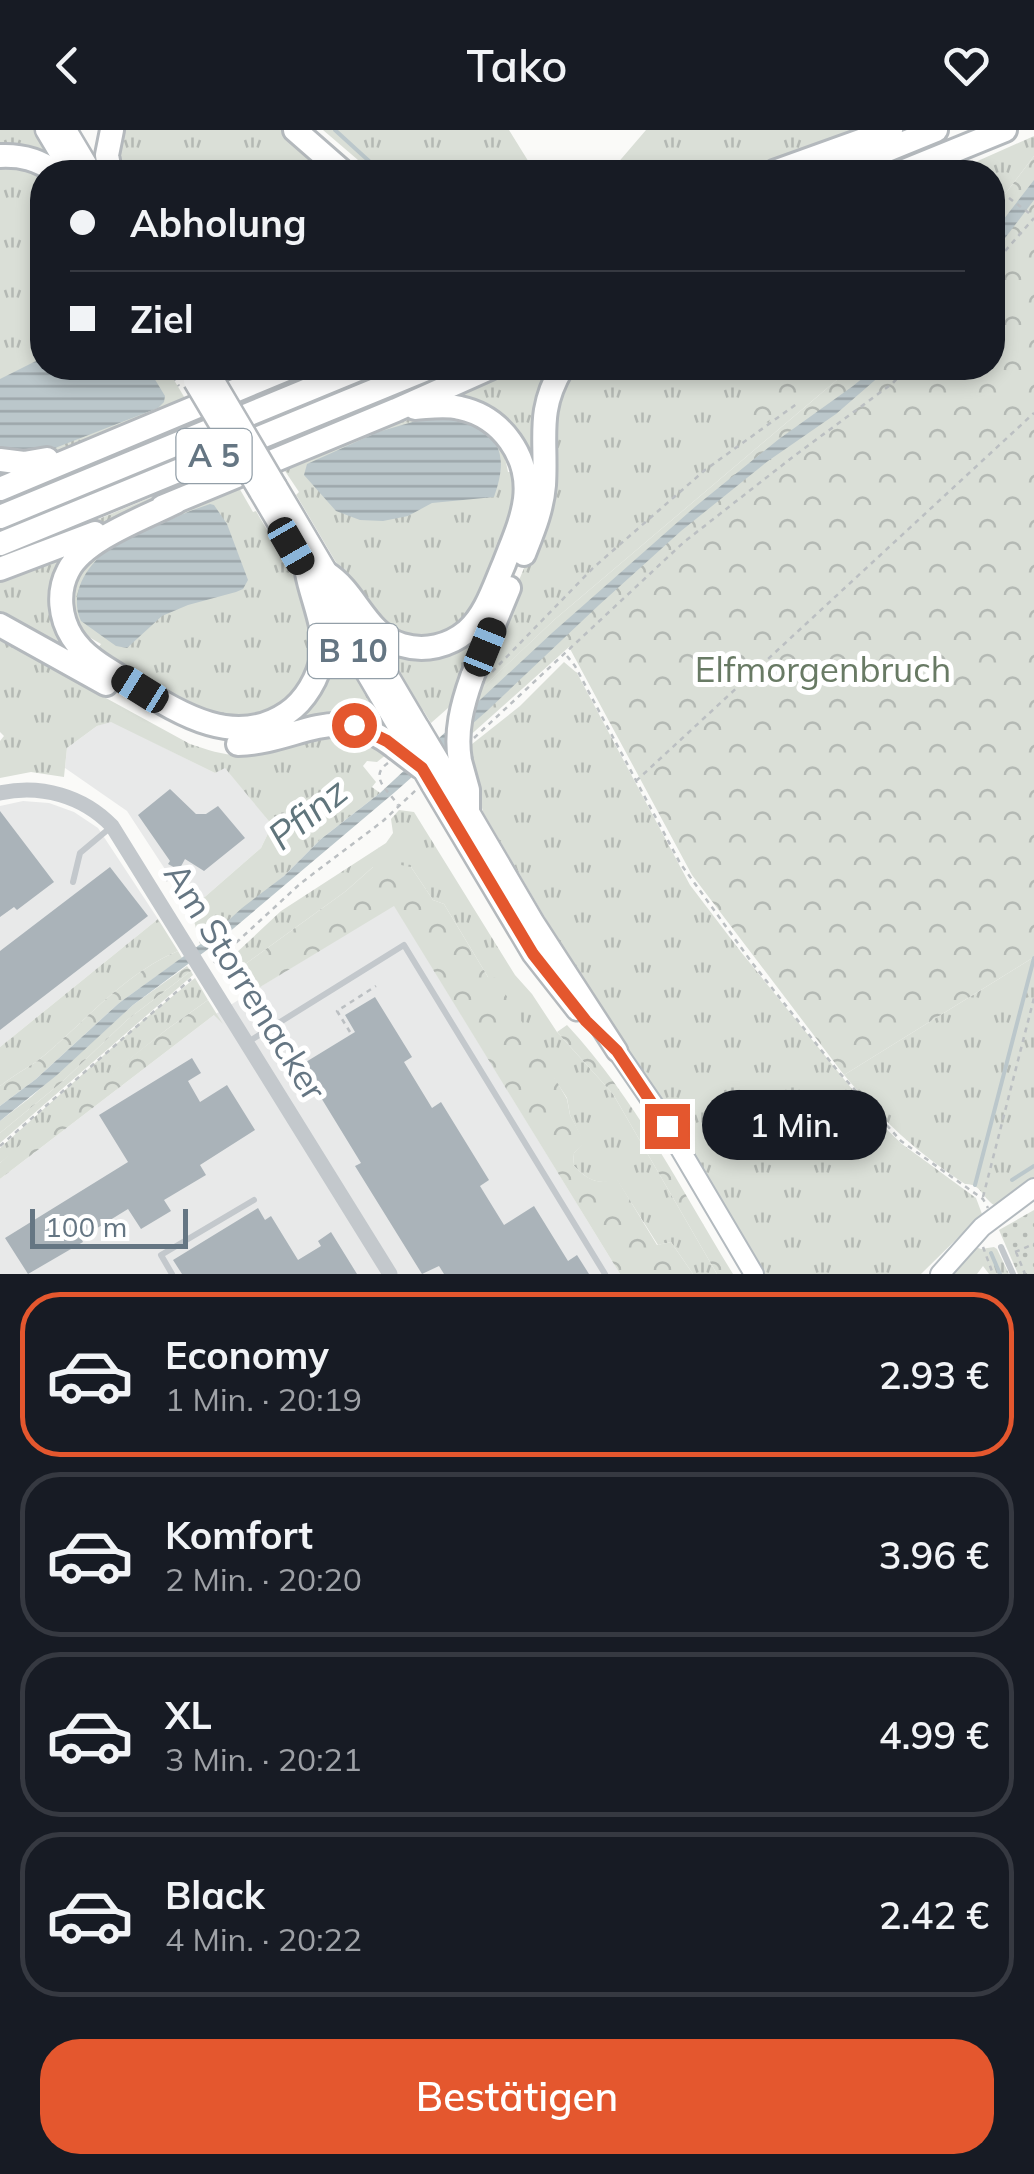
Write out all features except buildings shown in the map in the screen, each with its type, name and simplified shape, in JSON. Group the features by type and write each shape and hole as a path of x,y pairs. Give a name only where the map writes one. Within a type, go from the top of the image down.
{"highway":[{"path":"46,130 64,160"},
{"path":"66,130 84,160"},
{"path":"108,160 112,130"},
{"path":"295,130 329,160"},
{"path":"315,130 349,160"},
{"path":"807,160 891,130"},
{"path":"862,160 936,130"},
{"path":"932,160 997,134"},
{"path":"958,160 997,134"},
{"path":"0,156 34,160"},
{"name":"B 10","path":"195,380 268,489 316,573 403,744"},
{"path":"0,489 260,380"},
{"name":"A 5","path":"0,517 333,380"},
{"name":"A 5","path":"0,544 400,380"},
{"path":"0,569 176,502 463,380"},
{"path":"440,770 458,735 542,506 544,416 556,380"},
{"path":"316,573 341,582 380,634 420,648 442,644 466,632 492,593 522,513 525,477 516,450 495,424 467,410 442,406 396,410"},
{"path":"0,460 24,463 76,456"},
{"name":"A 5","path":"176,502 86,550 68,571 62,596 65,624 79,647 94,661 200,721 228,728 257,727 292,710 312,685 322,655 316,573"},
{"path":"0,625 171,722 211,740 246,744 312,727 344,724 403,744 468,790 468,812 617,1051"},
{"path":"440,770 519,932 586,1021 617,1051"}],"main road":[{"path":"617,1051 754,1274"},
{"path":"940,1274 974,1235 1034,1188"}],"street":[{"name":"Am Storrenacker","path":"0,792 37,790 70,797 87,805 112,826 390,1274"}],"lane":[{"path":"73,882 80,853 112,826"},
{"path":"247,1042 404,945 605,1274"},
{"path":"172,1274 161,1255 254,1200"},
{"path":"1001,1247 1013,1274"}],"path":[{"path":"1005,251 1034,217 1008,198"},
{"path":"0,1146 200,968 210,966 301,884 384,821 684,542 896,380"},
{"path":"480,677 705,470 798,404"},
{"path":"636,781 1034,413"},
{"path":"565,654 680,863 753,964 837,1070 902,1141 982,1199 994,1218"},
{"path":"399,806 378,774 403,744"},
{"path":"166,881 174,867"},
{"path":"350,1032 337,1011 376,986"},
{"path":"982,1199 1034,998"},
{"path":"1010,1254 1034,1244"},
{"path":"984,1249 993,1274"},
{"path":"1016,1252 1025,1274"}],"shaded area":[{"path":"1034,180 1034,200 1005,238 1005,217"},
{"path":"30,364 30,380 155,380 165,396 158,408 37,455 0,449 0,379"},
{"path":"860,380 875,380 681,531 395,792 215,944 133,1005 0,1121 0,1106 36,1079 119,1003 209,938 284,876 696,506"},
{"path":"440,414 472,425 493,440 501,462 494,497 432,503 408,516 383,521 360,520 336,511 304,475 307,464 378,432"},
{"path":"210,504 227,524 248,580 243,589 162,616 127,648 116,646 81,621 77,610 79,588 90,567 106,551"},
{"path":"111,721 215,773 225,767 272,825 261,848 191,909 127,811 65,768 67,748 97,726"},
{"path":"23,801 49,803 74,812 98,828 158,919 0,1047 0,806"},
{"path":"394,905 620,1274 0,1274 0,1179 214,1015"}],"green space":[{"path":"0,130 35,130 53,160 32,160 0,151"},
{"path":"117,130 286,130 320,160 115,160"},
{"path":"323,130 509,130 528,160 358,160"},
{"path":"646,130 873,130 793,160 620,160"},
{"path":"1034,136 1034,156 1005,194 1005,160 980,160"},
{"name":"Elfmorgenbruch","path":"1034,156 1034,957 844,1075 692,875 569,647 466,739 474,696 554,620 837,380 1005,380 1005,194"},
{"path":"0,161 30,169 30,380 174,380 186,400 59,452 0,454"},
{"path":"361,380 370,380 280,417 279,414"},
{"path":"477,380 549,380 538,421 535,510 456,701 431,723 377,637 404,650 432,652 458,644 470,635 485,617 520,541 530,504 531,481 527,461 507,429 475,409 435,400"},
{"path":"564,380 837,380 554,620 474,696 540,530 547,434"},
{"path":"780,380 823,380 751,433 744,425 764,394"},
{"path":"420,414 493,430 508,472 521,478 494,577 453,635 404,640 357,598 283,468"},
{"path":"196,451 0,534 0,530"},
{"path":"212,472 217,481 92,532 0,560"},
{"path":"238,486 309,603 314,665 278,712 217,721 96,651 101,644 82,633 67,605 77,567 116,538"},
{"path":"82,544 59,623 188,721 292,716 325,622 388,731 232,739 212,736 187,726 0,619 0,576"},
{"path":"0,640 190,744 223,754 264,753 331,734 366,741 387,754 363,766 376,782 372,787 380,793 200,944 191,909 261,848 272,825 225,768 215,773 111,722 97,726 67,748 64,777 31,772 0,778 0,741 4,736 0,732"},
{"path":"564,662 577,673 690,885 741,952 878,1121 902,1144 976,1198 982,1214 921,1274 764,1274 720,1196 616,1038 483,812 467,748 520,706"},
{"path":"399,810 414,812 515,975 557,1032 613,1094 717,1274 693,1274 671,1242 658,1245 617,1180 593,1180 573,1165 574,1153 584,1143 570,1115 567,1098 444,904 433,900 411,867 373,867 244,965 234,955 281,911 386,843 393,833 391,819"},
{"path":"391,863 411,867 433,900 444,904 488,977 496,978 567,1099 570,1115 585,1143 574,1153 573,1165 593,1180 617,1179 657,1245 671,1242 693,1274 620,1274 394,906 242,998 244,965 373,867"},
{"path":"158,919 178,951 141,971 46,1054 0,1086 0,1047"},
{"path":"178,951 182,958 119,1003 36,1079 0,1106 0,1086 46,1054 141,971"},
{"path":"1034,957 1034,1181 994,1205 978,1188 965,1184 916,1148 844,1075"},
{"path":"187,966 191,971 127,1020 62,1082 0,1133 0,1121 133,1005"},
{"path":"191,971 193,975 0,1143 0,1133 62,1082 127,1020"},
{"path":"195,978 208,1000 0,1163 0,1148"},
{"path":"208,1000 223,1024 214,1015 0,1179 0,1163 21,1144"},
{"path":"567,1025 636,1113 733,1274 717,1274 613,1094 557,1032"},
{"path":"1034,1210 1034,1274 1018,1274 999,1230"},
{"path":"973,1246 997,1249 1009,1274 989,1274 983,1266 977,1274 949,1274"}],"waterway":[{"path":"335,130 368,160"},
{"path":"975,1185 1034,958"},
{"path":"1012,1180 1034,1166"},
{"path":"991,1253 1000,1274"}],"route":[{"path":"354,725 387,741 422,768 533,954 586,1021 617,1051 667,1126"}],"water label":[{"name":"Pfinz","path":"308,814"}]}
